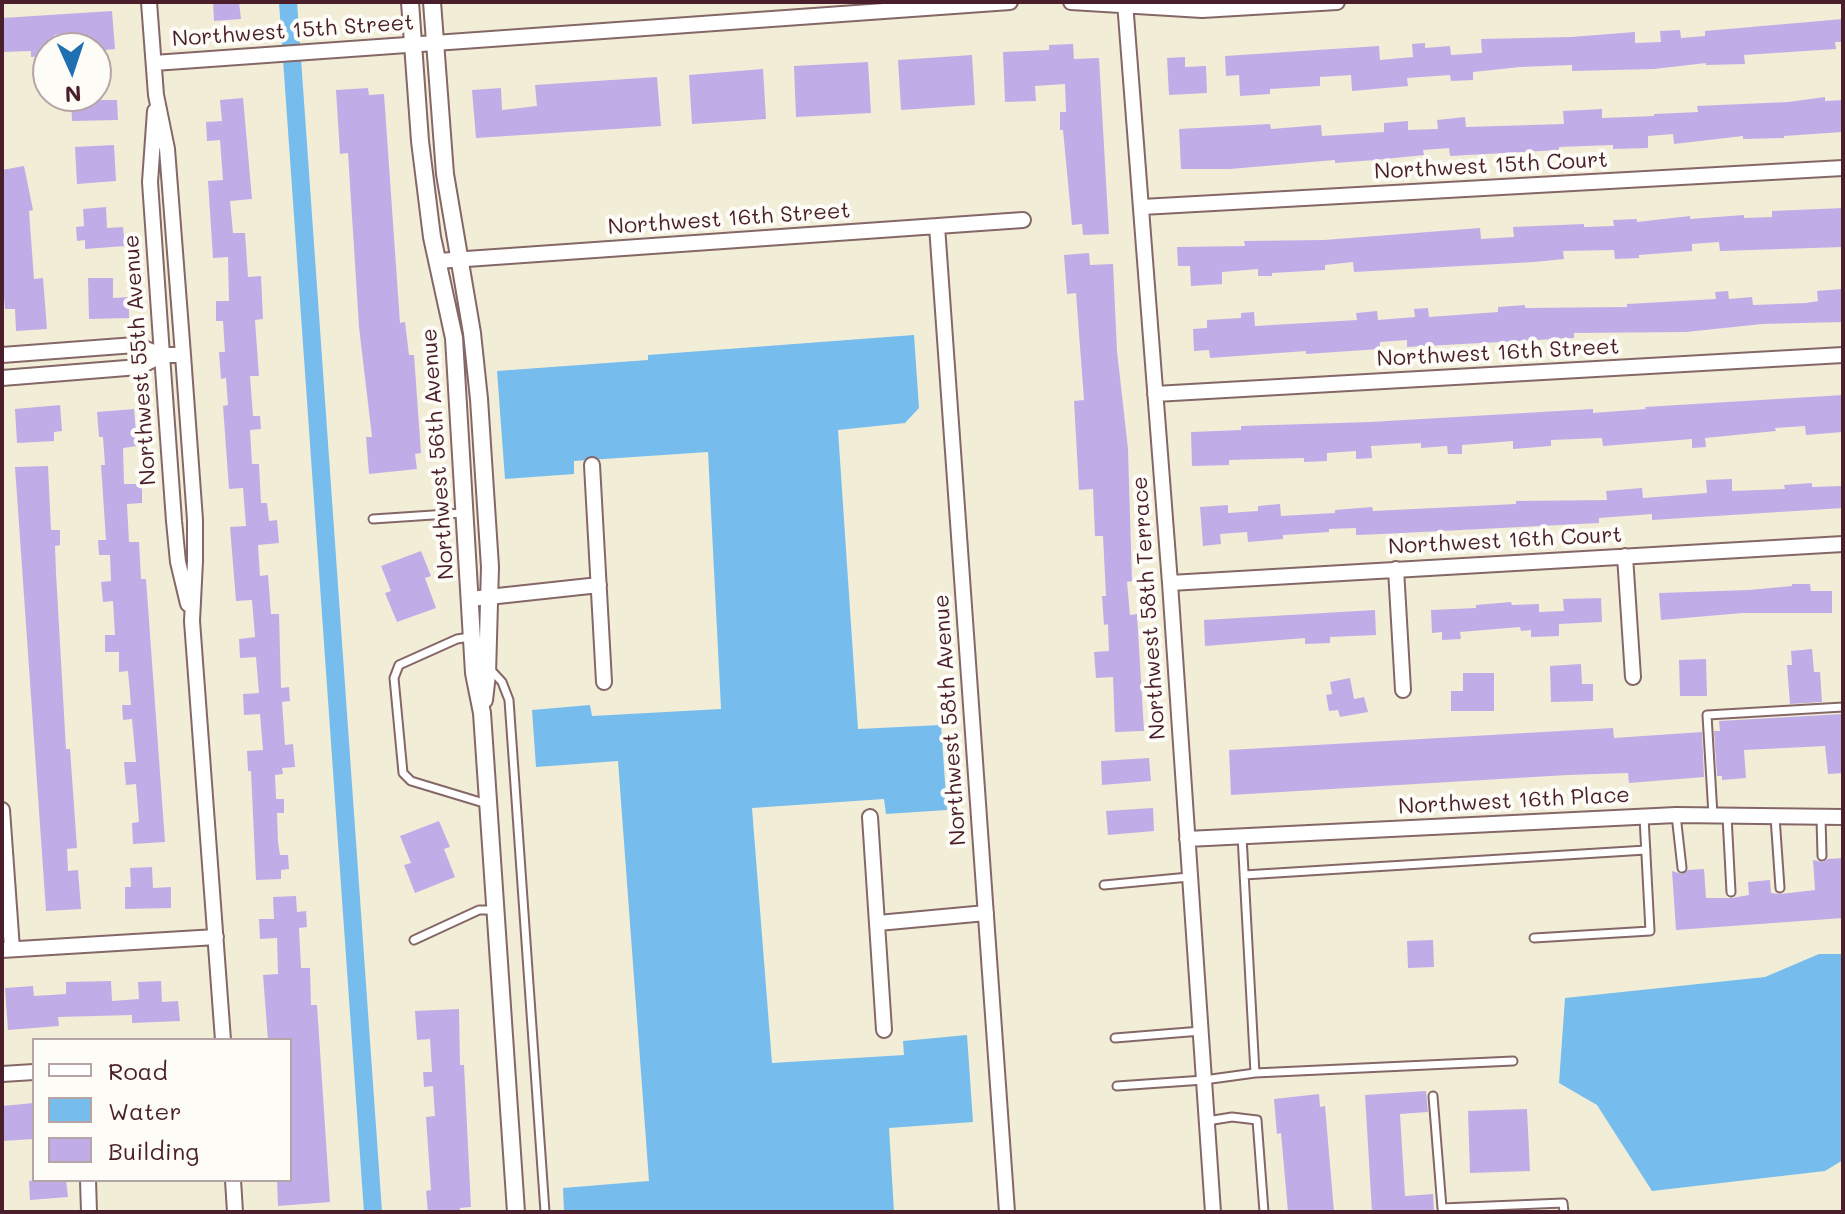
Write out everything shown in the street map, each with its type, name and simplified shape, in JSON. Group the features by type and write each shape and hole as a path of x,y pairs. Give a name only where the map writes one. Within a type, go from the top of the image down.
{"street":[{"name":"Northwest 55th Avenue","path":"149,2 156,95 150,182 162,355 178,562 192,621"},
{"name":"Northwest 56th Avenue","path":"410,2 432,237 454,338 474,673 482,713 516,1212"},
{"name":"Northwest 56th Avenue","path":"432,2 445,174 476,366 490,597 482,713"},
{"name":"Northwest 15th Street","path":"154,63 1010,2"},
{"path":"1071,2 1202,10 1337,2"},
{"name":"Northwest 58th Terrace","path":"1126,4 1213,1212"},
{"name":"Northwest 55th Avenue","path":"156,95 167,149 195,520 192,621 223,1038"},
{"name":"Northwest 15th Court","path":"1142,207 1843,168"},
{"name":"Northwest 16th Street","path":"438,261 1023,220"},
{"name":"Northwest 58th Avenue","path":"937,226 1007,1212"},
{"path":"2,355 135,345 162,355 183,355"},
{"path":"2,378 139,367 162,355"},
{"name":"Northwest 16th Street","path":"1155,394 1843,355"},
{"path":"592,465 604,682"},
{"name":"Northwest 16th Court","path":"1170,583 1843,544"},
{"path":"1625,556 1633,677"},
{"path":"1396,569 1403,690"},
{"path":"470,599 599,585"},
{"path":"2,810 7,950 216,937"},
{"name":"Northwest 16th Place","path":"1187,839 1676,815 1843,817"},
{"path":"870,817 884,1030"},
{"path":"878,923 986,913"},
{"path":"2,1074 32,1072"},
{"path":"88,1182 89,1212"},
{"path":"233,1182 235,1212"}],"lane":[{"path":"373,519 465,513"},
{"path":"472,637 457,639 399,665 394,678 400,742 403,773 411,781 488,804"},
{"path":"487,666 502,682 509,700 545,1212"},
{"path":"1731,892 1707,715 1843,707"},
{"path":"1676,815 1682,868"},
{"path":"1534,938 1650,931 1644,817"},
{"path":"1775,817 1780,888"},
{"path":"1821,818 1822,856"},
{"path":"1242,836 1255,1073"},
{"path":"1244,875 1646,850"},
{"path":"1104,885 1189,877"},
{"path":"414,940 479,910 495,910"},
{"path":"1115,1038 1201,1031"},
{"path":"1117,1086 1255,1073 1513,1061"},
{"path":"1433,1096 1442,1208 1563,1203 1564,1212"},
{"path":"1207,1121 1232,1117 1257,1120 1264,1212"}],"water":[{"path":"914,335 919,408 905,423 838,430 858,729 941,725 947,810 886,814 884,799 752,808 772,1063 904,1055 903,1041 967,1035 973,1122 889,1128 894,1212 564,1212 563,1188 649,1181 618,761 536,767 532,710 590,705 592,716 721,709 708,452 574,461 574,474 505,479 497,371 648,360 648,355"},
{"path":"1819,954 1843,954 1843,1160 1825,1171 1652,1191 1597,1105 1559,1083 1565,998 1765,977"}],"building":[{"path":"213,2 239,2 241,19 214,21"},
{"path":"112,11 115,49 112,49 112,32 32,32 32,57 31,51 2,52 2,18"},
{"path":"1843,19 1843,42 1835,42 1836,49 1744,55 1745,64 1706,63 1654,69 1572,71 1572,65 1520,67 1473,72 1473,80 1451,81 1450,75 1407,78 1408,86 1352,91 1351,75 1320,77 1320,86 1270,89 1270,94 1240,96 1239,75 1226,76 1225,56 1379,46 1380,60 1413,57 1412,44 1425,43 1425,48 1450,46 1451,55 1482,53 1481,39 1635,32 1635,43 1661,42 1660,31 1680,30 1681,38 1705,36 1705,31"},
{"path":"1073,44 1074,59 1099,58 1109,234 1083,235 1082,224 1072,225 1063,130 1060,130 1060,112 1066,112 1065,84 1035,86 1036,101 1005,102 1003,52 1049,50 1049,45"},
{"path":"972,55 975,105 901,110 898,60"},
{"path":"1185,57 1185,67 1206,66 1207,93 1169,95 1167,58"},
{"path":"868,62 871,113 796,117 794,66"},
{"path":"763,69 766,119 692,124 689,75"},
{"path":"657,77 661,126 476,138 472,90 501,88 502,110 537,106 535,85"},
{"path":"368,88 369,95 384,94 400,323 405,322 409,355 414,355 421,453 415,454 417,469 369,474 366,437 372,437 359,327 348,153 340,154 336,90"},
{"path":"1825,97 1825,101 1843,100 1843,132 1784,138 1743,139 1743,136 1674,144 1673,134 1648,136 1648,148 1613,149 1613,145 1559,147 1559,150 1450,156 1449,148 1423,150 1424,155 1375,160 1181,169 1179,129 1270,124 1271,129 1321,125 1322,136 1384,132 1384,123 1408,121 1408,130 1438,129 1437,120 1465,117 1466,127 1564,124 1563,111 1602,109 1602,118 1654,116 1698,112 1697,106"},
{"path":"243,98 252,199 230,201 233,233 245,233 248,277 261,276 263,319 255,320 259,376 250,376 253,416 260,416 261,429 250,430 252,464 259,464 261,503 267,503 269,521 277,520 279,543 258,545 260,576 268,575 271,614 279,614 281,688 289,687 290,701 282,702 285,745 293,744 295,767 282,768 283,774 275,775 276,799 284,799 284,813 277,813 278,842 280,855 288,855 289,869 281,870 281,879 256,880 251,771 248,771 247,751 263,750 260,714 244,715 243,694 259,693 256,657 240,658 239,639 255,637 252,600 236,601 230,527 246,526 243,488 229,489 223,406 228,405 226,378 221,379 219,352 225,352 223,321 216,321 216,301 229,301 228,257 213,258 208,181 223,180 220,140 207,141 206,122 222,121 220,100"},
{"path":"112,100 117,100 118,120 72,121 72,112 112,112"},
{"path":"114,145 116,181 77,184 75,147"},
{"path":"24,166 33,210 29,211 34,279 43,278 47,329 16,331 15,309 5,309 2,170"},
{"path":"106,207 107,228 123,227 125,246 85,249 85,240 77,241 76,227 84,226 83,209"},
{"path":"1843,208 1843,247 1720,251 1719,242 1692,244 1692,251 1639,255 1639,258 1615,259 1614,250 1563,251 1564,259 1354,272 1353,262 1325,265 1325,270 1272,273 1272,276 1258,276 1258,269 1222,272 1222,284 1191,286 1190,266 1178,266 1177,247 1245,246 1244,241 1324,240 1480,228 1481,239 1514,237 1513,227 1614,226 1613,220 1637,219 1637,222 1690,216 1690,219 1744,215 1744,218 1772,217 1772,211"},
{"path":"1089,253 1090,265 1113,264 1117,351 1128,449 1132,581 1127,582 1130,615 1137,614 1144,731 1115,732 1113,677 1096,678 1094,652 1109,651 1108,624 1104,625 1102,596 1106,596 1103,536 1095,536 1093,489 1079,490 1074,401 1084,400 1076,293 1067,294 1064,255"},
{"path":"88,278 113,278 113,298 129,297 129,318 89,319"},
{"path":"1842,289 1843,322 1762,324 1686,332 1574,333 1574,338 1407,347 1407,340 1380,342 1380,349 1306,354 1306,351 1210,358 1209,350 1194,351 1193,329 1207,328 1207,320 1241,318 1241,313 1254,312 1255,326 1357,320 1356,313 1377,311 1378,320 1415,317 1414,309 1428,308 1429,317 1498,312 1498,307 1525,305 1525,308 1627,307 1627,304 1716,299 1715,292 1728,291 1729,299 1752,297 1753,305 1806,303 1818,301 1817,291"},
{"path":"1843,395 1843,432 1806,435 1805,426 1775,428 1776,431 1705,438 1706,447 1692,448 1692,439 1603,446 1602,438 1551,440 1551,446 1513,449 1513,441 1462,445 1462,454 1448,454 1447,446 1421,448 1421,443 1371,446 1372,458 1356,459 1356,451 1327,453 1327,461 1304,462 1304,458 1229,460 1229,465 1192,466 1191,432 1241,430 1241,426 1593,409 1593,413"},
{"path":"60,405 62,431 54,432 54,441 17,443 15,409"},
{"path":"134,409 137,446 123,448 124,484 142,484 142,503 127,504 129,542 139,542 141,579 146,579 165,842 133,844 132,823 139,822 136,784 126,785 124,762 136,762 132,719 123,720 122,705 131,705 128,671 119,672 119,652 105,652 105,635 115,635 113,601 103,602 101,582 111,581 110,555 99,555 98,540 106,540 101,465 105,465 97,412"},
{"path":"48,466 51,530 60,530 60,545 55,546 56,573 66,749 70,749 77,848 67,849 68,871 78,870 81,909 46,911 15,467"},
{"path":"1732,479 1732,491 1785,489 1784,485 1812,483 1812,487 1843,486 1843,508 1652,520 1652,514 1599,518 1599,523 1382,534 1356,535 1356,528 1329,529 1329,532 1283,535 1283,539 1248,542 1247,532 1220,534 1221,544 1203,546 1200,507 1228,505 1228,513 1258,511 1258,506 1280,504 1281,516 1372,507 1373,511 1516,504 1516,501 1607,500 1606,491 1642,488 1643,498 1707,493 1706,480"},
{"path":"421,551 431,576 425,578 436,608 397,622 385,593 391,591 381,566"},
{"path":"1810,584 1811,591 1832,591 1832,613 1743,613 1661,620 1659,593 1749,590"},
{"path":"1601,598 1602,622 1559,624 1559,636 1531,637 1531,630 1521,631 1520,627 1460,632 1461,639 1442,640 1442,632 1432,633 1431,610 1476,608 1476,605 1511,602 1512,605 1539,604 1539,612 1564,611 1563,599"},
{"path":"1375,610 1376,635 1330,637 1330,643 1305,644 1305,638 1205,646 1204,620"},
{"path":"1812,649 1814,672 1820,672 1822,702 1790,704 1787,665 1792,665 1791,651"},
{"path":"1706,659 1707,696 1680,696 1679,660"},
{"path":"1581,664 1582,684 1593,684 1593,701 1551,702 1550,666"},
{"path":"1463,673 1494,673 1494,711 1451,711 1451,691 1463,691"},
{"path":"1350,678 1354,699 1364,697 1368,712 1340,717 1338,710 1329,711 1326,695 1332,694 1330,682"},
{"path":"1843,714 1843,773 1828,774 1825,746 1744,750 1746,778 1722,780 1722,776 1717,776 1714,731 1720,731 1719,721"},
{"path":"1613,728 1614,738 1702,732 1704,777 1629,783 1628,773 1567,775 1231,795 1229,750"},
{"path":"1149,758 1151,781 1102,785 1101,761"},
{"path":"1153,808 1154,831 1108,835 1106,811"},
{"path":"439,821 450,847 444,849 455,877 415,893 404,865 411,863 400,836"},
{"path":"1843,858 1843,918 1676,930 1672,871 1682,874 1688,870 1704,869 1706,898 1732,898 1749,895 1748,882 1770,880 1771,893 1815,890 1813,860 1823,862"},
{"path":"152,867 153,888 171,887 171,908 125,909 125,887 131,887 130,868"},
{"path":"296,896 297,912 306,911 307,927 299,928 301,968 310,968 311,1005 317,1005 330,1202 278,1206 277,1182 292,1182 292,1038 268,1038 263,975 278,974 277,938 260,939 259,919 274,919 273,897"},
{"path":"1433,940 1434,967 1408,968 1407,941"},
{"path":"111,981 112,1001 139,999 138,982 161,981 162,1002 178,1001 180,1021 132,1023 132,1015 58,1017 59,1026 8,1030 5,988 33,986 34,996 66,994 66,982"},
{"path":"459,1009 471,1207 460,1208 460,1212 428,1212 426,1191 431,1190 426,1117 435,1116 433,1086 424,1087 423,1072 432,1072 430,1039 417,1040 415,1011"},
{"path":"1426,1091 1428,1112 1400,1114 1405,1196 1433,1194 1434,1212 1372,1212 1365,1095"},
{"path":"1319,1094 1320,1107 1325,1106 1334,1212 1288,1212 1281,1133 1277,1134 1274,1099"},
{"path":"32,1103 32,1139 2,1141 2,1106"},
{"path":"1527,1109 1530,1171 1470,1173 1468,1111"},
{"path":"29,1181 66,1182 68,1197 30,1200"}],"waterway":[{"path":"288,2 373,1212"}]}
